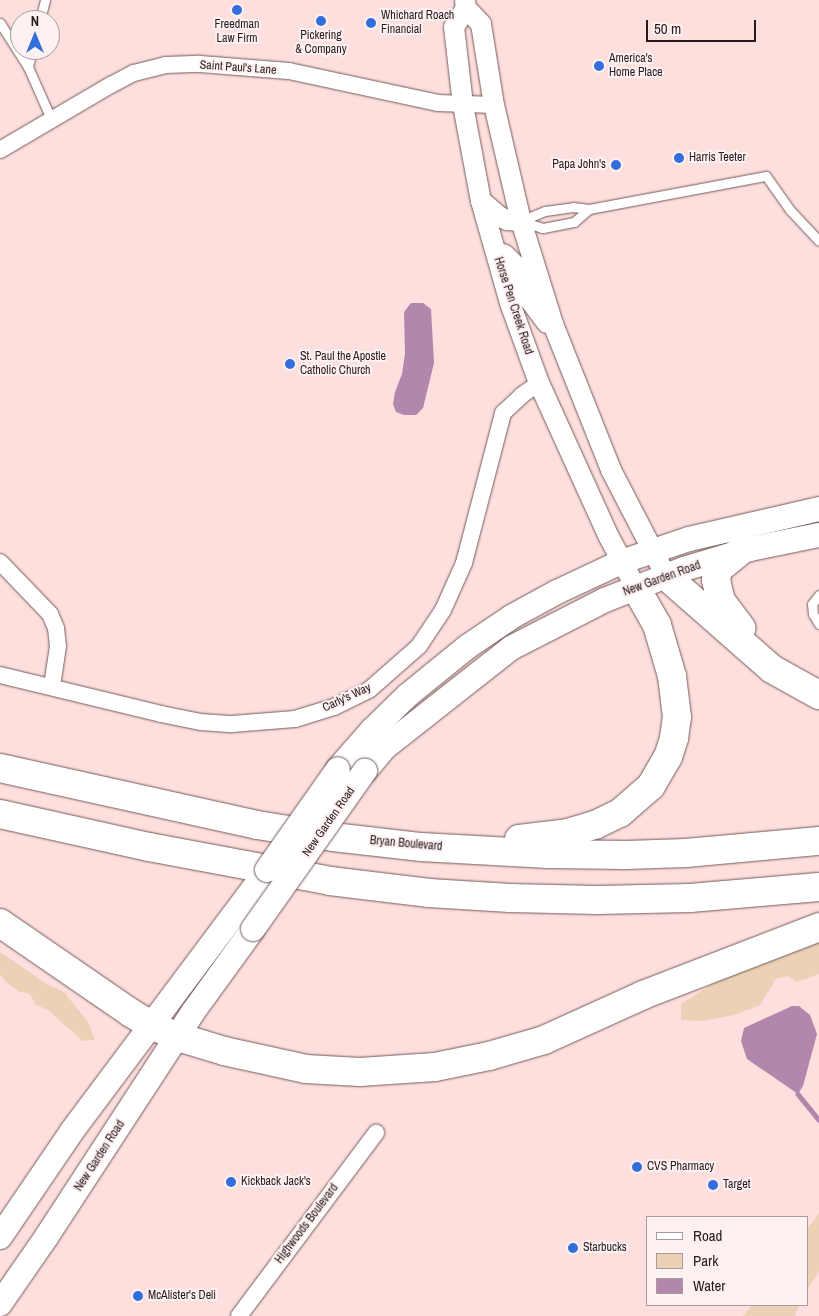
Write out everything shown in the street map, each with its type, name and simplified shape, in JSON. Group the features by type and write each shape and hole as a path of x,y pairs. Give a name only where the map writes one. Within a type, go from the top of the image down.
{"highway":[{"path":"738,553 718,569 717,587 720,601 748,636 759,657"},
{"path":"666,576 772,669 819,695"},
{"path":"333,837 514,839 544,837 595,825 620,813 636,800 651,786 662,770 674,738 676,717 672,676 657,625 636,588"},
{"name":"Bryan Boulevard","path":"0,768 194,812 333,837 421,846 558,854 686,853 819,841"},
{"path":"0,814 149,847 330,881 429,893 510,898 690,898 819,887"},
{"path":"0,923 152,1025 178,1037 224,1051 306,1069 380,1072 435,1067 489,1056 544,1040 643,996 819,927"}],"main road":[{"name":"New Garden Road","path":"0,1237 72,1131 229,922 338,769 372,730 408,695 466,647 513,616 573,584 621,562 652,551 740,526 819,510"},
{"name":"New Garden Road","path":"0,1304 178,1037 365,771 384,748 511,648 605,600 666,576 738,553 819,535"}],"street":[{"name":"Horse Pen Creek Road","path":"636,588 621,562 539,383 510,303 481,201 463,105 454,27 465,4 481,24 494,105 521,221 558,337 611,470 666,576"},
{"name":"Saint Paul's Lane","path":"0,150 134,73 179,64 289,71 438,103 494,105"},
{"path":"481,201 500,217 507,220 521,221"},
{"path":"496,252 505,255 516,266 529,299 558,337"},
{"name":"Carly's Way","path":"0,675 52,686 161,714 201,722 232,724 295,719 334,707 369,690 419,646 443,610 464,563 503,412 522,394 539,383"},
{"path":"0,562 50,614 56,628 58,646 52,686"},
{"name":"Highwoods Boulevard","path":"239,1316 376,1133"}],"lane":[{"path":"0,22 28,67 52,121"},
{"path":"28,67 30,60"},
{"path":"521,221 545,211 573,207 589,209 766,176 790,210 819,241"},
{"path":"521,221 544,228 574,222 589,209"},
{"path":"819,595 812,604 813,614 819,624"}],"green space":[{"path":"819,938 819,974 797,982 788,976 776,979 760,1005 734,1015 703,1021 681,1020 681,1004 722,978"},
{"path":"0,952 47,984 64,992 88,1022 95,1040 83,1041 48,1010 36,1005 30,994 20,992 7,983 0,974"},
{"path":"819,1213 819,1271 809,1287 809,1227"},
{"path":"751,1306 799,1306 794,1316 743,1316"}],"water":[{"path":"411,303 423,303 431,309 434,363 423,408 416,415 404,415 396,412 393,404 395,392 402,374 405,354 404,312"},
{"path":"792,1006 799,1006 810,1015 817,1034 803,1086 798,1094 747,1059 741,1041 744,1028"}],"waterway":[{"path":"798,1094 819,1120"}],"place":[{"name":"Freedman Law Firm","path":"237,10"},
{"name":"Pickering & Company","path":"321,21"},
{"name":"Whichard Roach Financial","path":"371,23"},
{"name":"America's Home Place","path":"599,66"},
{"name":"Harris Teeter","path":"679,158"},
{"name":"Papa John's","path":"616,165"},
{"name":"St. Paul the Apostle Catholic Church","path":"290,364"},
{"name":"CVS Pharmacy","path":"637,1167"},
{"name":"Kickback Jack's","path":"231,1182"},
{"name":"Target","path":"713,1185"},
{"name":"Starbucks","path":"573,1248"},
{"name":"McAlister's Deli","path":"138,1296"}]}
